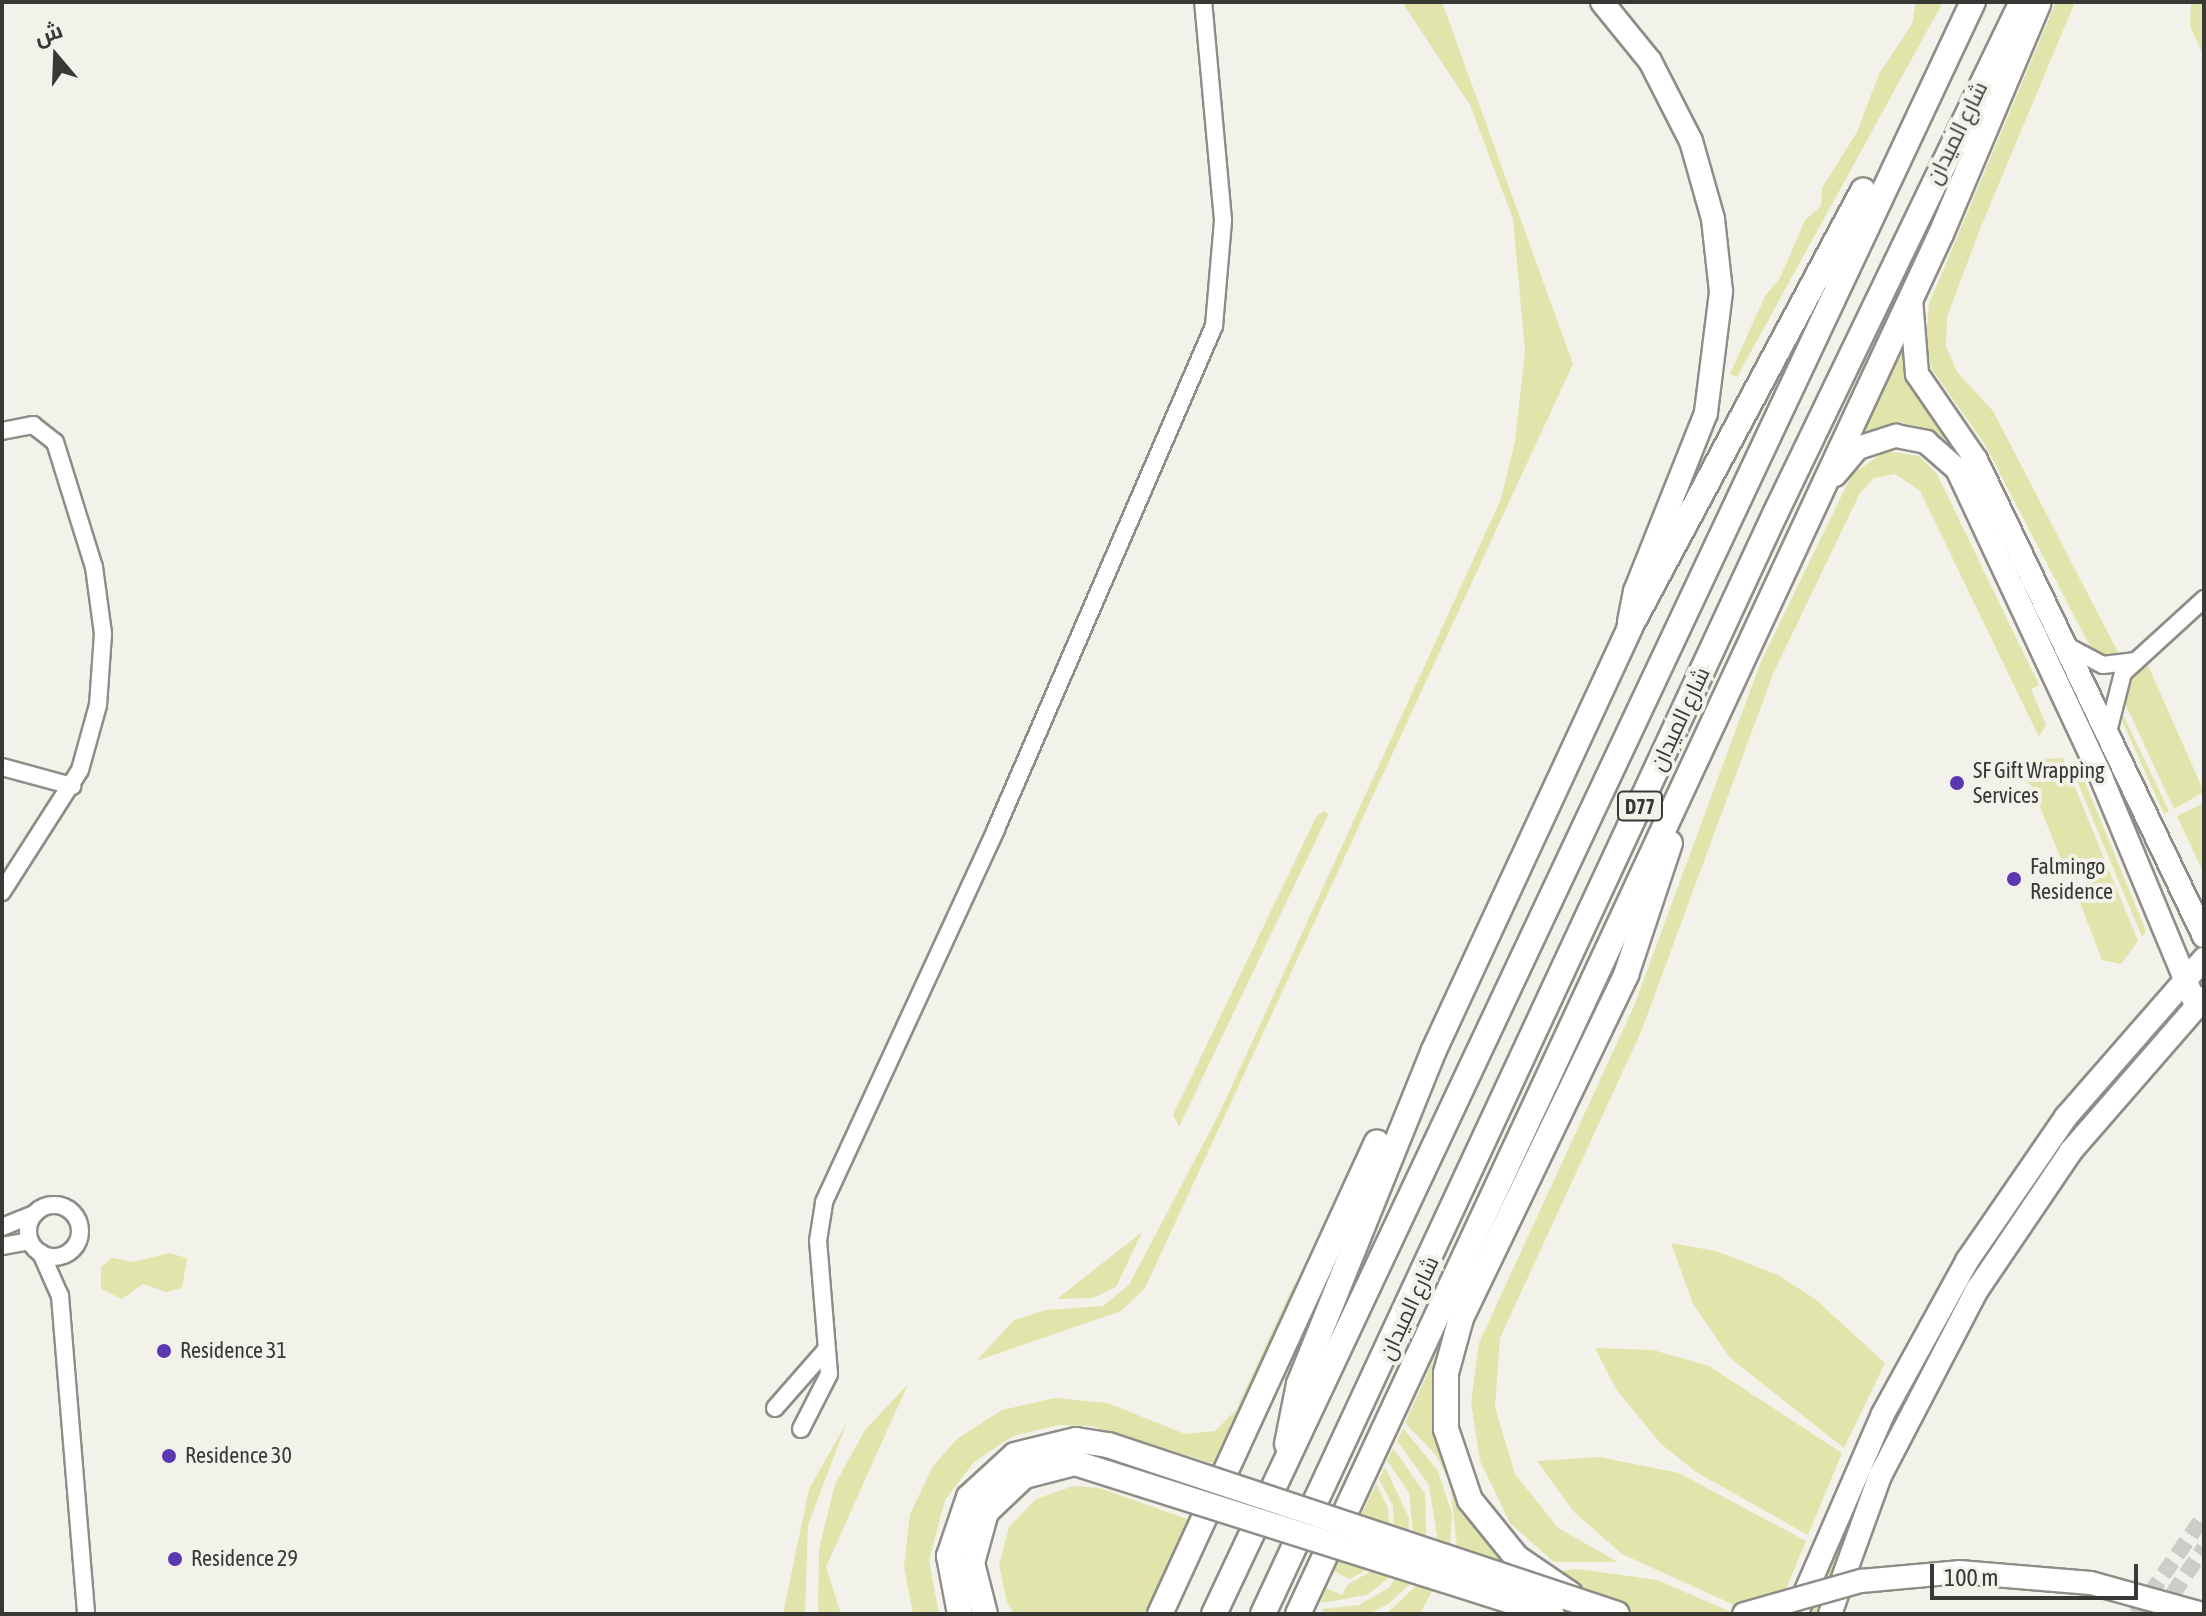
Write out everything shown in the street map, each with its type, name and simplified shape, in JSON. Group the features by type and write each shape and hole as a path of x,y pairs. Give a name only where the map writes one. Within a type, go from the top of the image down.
{"main road":[{"name":"شارع الميدان","path":"1214,1614 1973,2"},
{"name":"شارع الميدان","path":"1263,1614 1775,514 2022,2"},
{"path":"1298,1614 1911,294 2039,2"},
{"path":"1286,1466 1299,1384 1434,1050 1629,629 1891,139 1941,67"},
{"path":"1585,1604 1525,1564 1491,1532 1465,1492 1449,1447 1444,1410 1449,1354 1500,1234 1626,975 1695,757"},
{"path":"1160,1614 1401,1087 1434,1050"},
{"path":"960,1614 949,1556 969,1497 1015,1455 1076,1440 1108,1445 1617,1614"},
{"path":"985,1614 972,1563 986,1512 1024,1476 1075,1463 1552,1614"}],"street":[{"path":"1602,2 1650,61 1691,141 1713,219 1721,292 1706,413 1635,591 1629,629"},
{"path":"801,1429 827,1382 818,1241 829,1190 996,829 1214,326 1223,220 1207,7"},
{"path":"1911,294 1910,348 1917,374 1976,460 2109,728 2204,936"},
{"path":"2,431 27,424 51,436 99,587 101,682 72,786 2,892"},
{"path":"1799,534 1843,462 1867,443 1907,437 1951,461 2059,683 2185,978 2200,1002 2071,1151 1977,1290 1896,1440 1830,1614"},
{"path":"2109,728 2115,688 2136,660 2203,600"},
{"path":"2069,647 2103,665 2136,660"},
{"path":"2,767 72,786"},
{"path":"1796,1614 1883,1414 1967,1261 2066,1117 2204,959"},
{"path":"2,1227 51,1205 71,1210 80,1229 60,1296 86,1614"},
{"path":"34,1214 36,1247 60,1296"},
{"path":"2,1246 36,1247 55,1257 74,1248"},
{"path":"775,1408 826,1350"},
{"path":"1744,1614 1861,1581 1959,1572 2091,1583 2203,1614"}],"green space":[{"path":"1402,2 1442,2 1573,364 1145,1288 1121,1311 976,1361 1014,1320 1046,1310 1103,1306 1129,1285 1220,1112 1501,499 1515,441 1525,351 1513,219 1470,105"},
{"path":"1916,2 1943,2 1737,377 1730,374 1765,296 1780,278 1805,220 1821,206 1822,188 1857,132 1879,74 1912,24"},
{"path":"2056,2 2075,2 1980,229 1947,317 1946,346 1957,372 1993,411 2121,658 2095,656 1984,443 1933,371 1925,349 1929,304"},
{"path":"2191,2 2204,2 2204,57 2190,26"},
{"path":"1899,340 1908,376 1950,441 1901,422 1858,434"},
{"path":"1886,451 1919,456 1937,474 2039,685 2031,689 2046,725 2039,737 1920,491 1895,474 1874,478 1860,493 1773,674 1641,1032 1500,1338 1495,1407 1515,1474 1558,1528 1618,1562 1554,1562 1510,1523 1480,1461 1471,1402 1479,1343 1634,1006 1760,664 1852,474"},
{"path":"2146,661 2204,792 2174,809 2119,690"},
{"path":"2118,704 2169,811 2164,814 2123,723"},
{"path":"2063,758 2138,941 2121,964 2102,960 2077,895 2086,890 2086,878 2060,857 2032,787 2022,777 2044,759"},
{"path":"2070,764 2082,775 2146,931 2142,937"},
{"path":"2204,803 2204,874 2177,816"},
{"path":"1325,811 1328,815 1179,1127 1173,1115 1317,815"},
{"path":"2167,1011 2172,1015 2046,1169 1964,1293 1873,1470 1821,1614 1810,1614 1916,1362 2029,1178"},
{"path":"1142,1232 1116,1287 1093,1298 1057,1299"},
{"path":"1671,1243 1716,1251 1778,1275 1815,1299 1885,1363 1844,1448 1730,1358 1693,1304"},
{"path":"169,1253 187,1258 182,1288 166,1292 143,1284 122,1299 101,1289 101,1267 112,1258 133,1262"},
{"path":"1294,1284 1301,1287 1222,1466 1091,1426 1059,1425 1013,1436 974,1462 945,1500 929,1560 939,1614 913,1614 904,1567 910,1514 933,1466 957,1439 1002,1410 1055,1398 1108,1403 1185,1434 1215,1431 1236,1410"},
{"path":"1439,1347 1436,1367 1477,1526 1502,1561 1457,1547 1450,1483 1436,1455 1405,1423"},
{"path":"1595,1348 1653,1350 1709,1366 1842,1453 1808,1535 1696,1472 1660,1443 1616,1389"},
{"path":"908,1384 826,1567 841,1614 818,1614 819,1549 835,1484 865,1430"},
{"path":"847,1422 808,1525 805,1614 783,1614 809,1489"},
{"path":"1403,1428 1438,1471 1452,1514 1449,1559 1420,1614 1386,1614 1418,1584 1437,1536 1429,1485 1397,1441"},
{"path":"1393,1448 1425,1494 1427,1551 1409,1585 1388,1604 1369,1614 1325,1614 1322,1609 1359,1605 1390,1587 1414,1543 1409,1492 1387,1461"},
{"path":"1599,1457 1679,1473 1806,1541 1786,1589 1754,1614 1622,1554 1574,1512 1537,1461"},
{"path":"1385,1467 1409,1518 1408,1542 1394,1574 1367,1595 1321,1603 1326,1588 1342,1595 1347,1585 1378,1567 1394,1535 1393,1506 1379,1479"},
{"path":"1376,1484 1388,1508 1390,1532 1371,1567 1350,1579 1334,1571"},
{"path":"1073,1486 1099,1488 1190,1520 1145,1614 1014,1614 1007,1602 999,1565 1009,1527 1036,1499"},
{"path":"1578,1569 1657,1580 1736,1614 1522,1614 1537,1574"}],"tunnel":[{"path":"2136,1614 2204,1516"},
{"path":"2159,1614 2204,1548"}],"place":[{"name":"SF Gift Wrapping Services","path":"1957,783"},
{"name":"Falmingo Residence","path":"2014,879"},
{"name":"Residence 31","path":"164,1351"},
{"name":"Residence 30","path":"169,1456"},
{"name":"Residence 29","path":"175,1559"}]}
